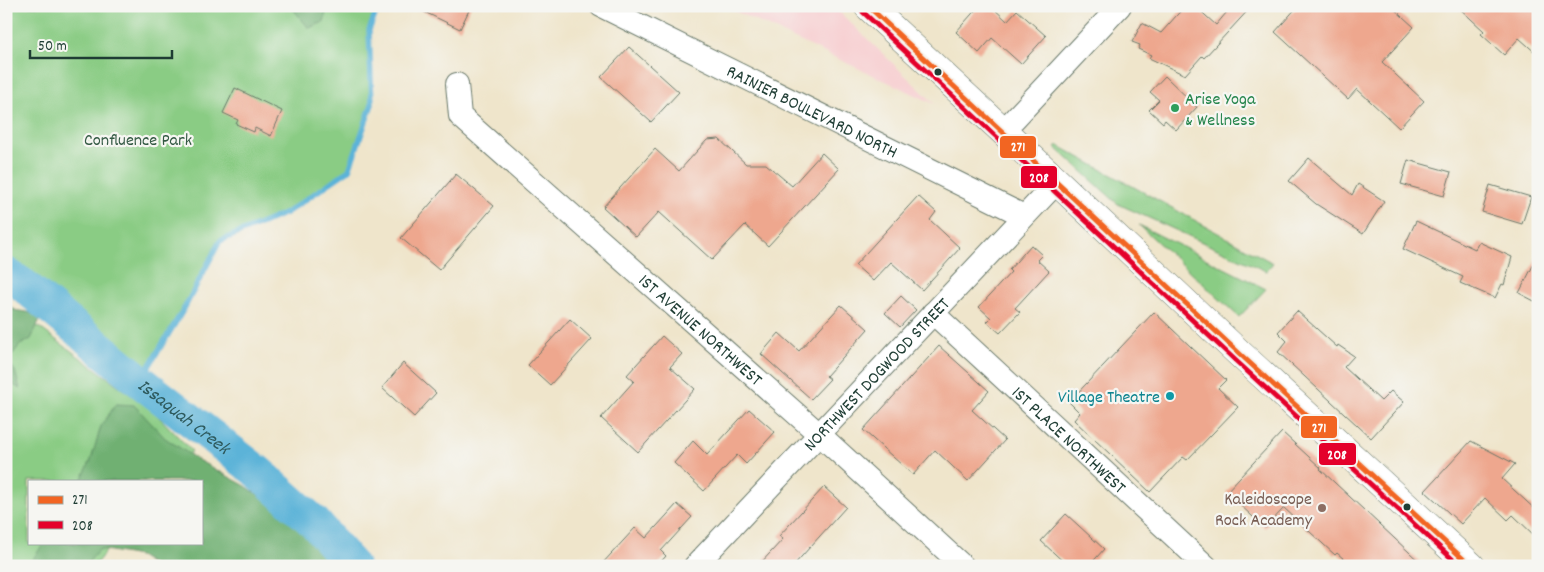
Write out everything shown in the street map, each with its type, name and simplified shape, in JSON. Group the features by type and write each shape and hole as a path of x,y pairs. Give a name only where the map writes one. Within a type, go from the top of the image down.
{"main road":[{"path":"868,6 1004,131 1247,361 1471,566"}],"street":[{"name":"RAINIER BOULEVARD NORTH","path":"601,6 1024,216"},
{"path":"1004,131 1120,6"},
{"name":"1ST AVENUE NORTHWEST","path":"457,84 460,116 819,434 963,566"},
{"name":"NORTHWEST DOGWOOD STREET","path":"695,566 1057,182"},
{"name":"1ST PLACE NORTHWEST","path":"933,313 1206,566"}],"shaded area":[{"path":"724,6 833,6 935,104"}],"green space":[{"name":"Confluence Park","path":"6,6 379,6 369,30 372,104 349,170 286,213 220,241 185,307 140,381 23,285 6,274"},
{"path":"293,6 327,6 324,22 309,28 293,9"},
{"path":"1057,145 1273,263 1266,271 1118,204 1055,147"},
{"path":"1139,225 1266,289 1239,317"},
{"path":"6,303 153,411 192,451 167,480 28,480 28,544 112,544 94,566 6,566"},
{"path":"6,309 27,312 41,317 31,339 20,345 7,361 15,371 20,389 6,380"},
{"path":"116,404 134,405 165,438 198,460 244,485 291,517 333,566 155,566 139,556 100,549 85,566 28,566 43,544 202,544 202,480 81,480 91,460 101,426"}],"building":[{"path":"412,6 471,6 460,29"},
{"path":"979,6 991,6 1007,21 1017,10 1046,36 1021,64 992,38 979,53 956,32"},
{"path":"1185,6 1195,6 1216,25 1232,6 1252,6 1204,58 1202,56 1185,75 1149,58 1151,55 1138,49 1140,45 1132,42 1142,23 1161,33"},
{"path":"1298,6 1391,6 1414,27 1382,62 1424,101 1399,128 1357,89 1348,99 1275,32"},
{"path":"1457,6 1532,6 1538,12 1538,55 1519,38 1504,55 1481,34 1484,31"},
{"path":"629,47 679,92 651,122 601,77"},
{"path":"1165,76 1197,107 1176,130 1165,120 1163,123 1149,110 1159,100 1150,92"},
{"path":"235,88 282,111 271,136 255,128 254,132 236,124 238,120 223,113"},
{"path":"719,139 746,164 766,164 792,186 822,153 839,169 768,246 745,225 712,260 659,212 636,237 603,207 655,149 679,171 707,140"},
{"path":"1309,158 1352,195 1358,184 1384,201 1363,234 1316,204 1289,181"},
{"path":"1408,160 1451,172 1444,196 1401,184"},
{"path":"456,174 494,206 439,270 401,238"},
{"path":"1490,185 1531,197 1522,224 1482,212"},
{"path":"918,196 936,212 930,220 960,248 922,290 891,262 873,281 855,265"},
{"path":"1416,221 1475,249 1479,242 1512,257 1504,285 1502,284 1495,298 1460,283 1463,277 1403,249"},
{"path":"1031,245 1042,255 1037,260 1049,271 1015,308 1020,312 1000,333 987,322 991,318 979,307 1011,272 1009,270"},
{"path":"1538,256 1538,303 1519,293"},
{"path":"901,296 916,310 900,327 885,313"},
{"path":"841,305 868,329 826,376 830,379 811,399 761,354 779,333 799,351"},
{"path":"1297,311 1337,347 1338,345 1354,356 1344,367 1381,401 1391,391 1404,402 1371,438 1278,352 1287,341 1278,332"},
{"path":"1154,312 1226,380 1218,388 1238,407 1187,460 1183,457 1150,492 1074,420 1080,413 1069,402"},
{"path":"570,319 592,339 550,385 528,365"},
{"path":"662,336 682,354 670,367 695,389 638,452 601,418 634,381 627,375"},
{"path":"939,346 989,391 972,410 1005,440 968,481 935,450 913,475 863,430"},
{"path":"403,363 436,393 414,417 382,388"},
{"path":"749,409 775,432 746,464 737,455 704,491 674,463 693,441 707,455"},
{"path":"1282,432 1424,566 1352,566 1337,553 1335,555 1284,508 1265,528 1226,492"},
{"path":"1471,441 1515,464 1502,479 1538,512 1538,539 1513,515 1508,520 1485,498 1461,524 1425,491"},
{"path":"824,487 846,507 793,566 758,566 783,539 779,536"},
{"path":"677,504 692,517 661,551 666,556 657,566 600,566 635,528 646,538"},
{"path":"1066,514 1104,549 1089,566 1068,566 1041,541"}],"waterway":[{"path":"140,381 185,307 220,241 286,213 349,170 372,104 369,30 379,6"},
{"name":"Issaquah Creek","path":"6,274 23,285 140,381 258,472 315,523 352,566"}],"transit line":[{"name":"271","path":"868,6 1240,354 1471,566"},
{"name":"208","path":"863,12 1235,360 1460,566"}],"place":[{"name":"Arise Yoga & Wellness","path":"1175,108"},
{"name":"Village Theatre","path":"1170,396"},
{"name":"Kaleidoscope Rock Academy","path":"1322,508"}]}
